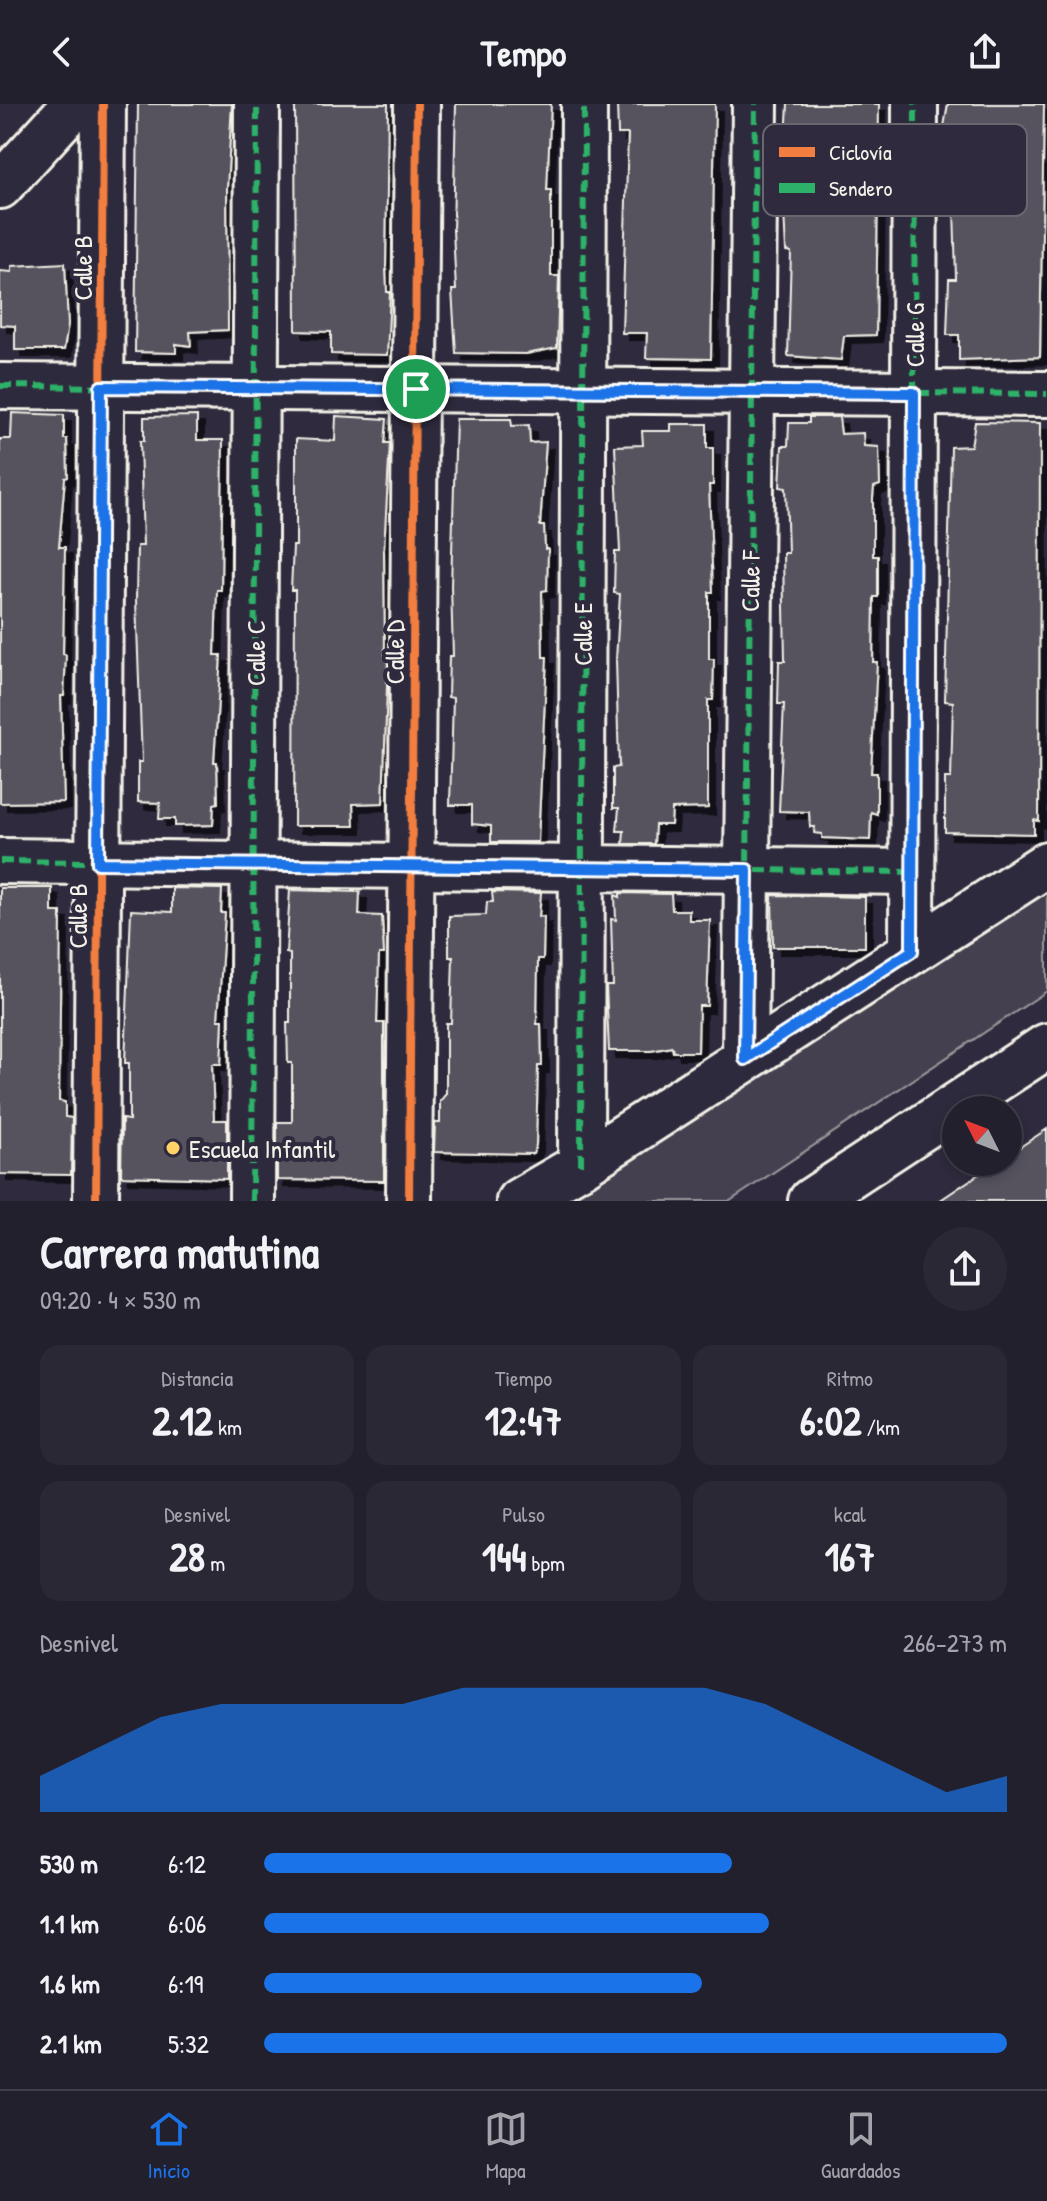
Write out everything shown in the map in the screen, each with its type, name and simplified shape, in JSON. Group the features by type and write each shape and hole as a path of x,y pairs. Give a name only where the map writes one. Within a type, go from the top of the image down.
{"street":[{"path":"0,186 75,104"},
{"name":"Calle B","path":"96,1201 103,104"},
{"name":"Calle C","path":"252,1201 257,104"},
{"name":"Calle D","path":"409,1201 417,104"},
{"name":"Calle E","path":"581,1165 584,104"},
{"name":"Calle F","path":"745,1059 755,104"},
{"name":"Calle G","path":"915,104 915,124"},
{"name":"Calle G","path":"912,951 915,216"},
{"path":"0,386 1047,394"},
{"path":"0,861 912,872"},
{"path":"519,1201 581,1165 1047,864"},
{"path":"811,1201 1047,1046"}],"shaded area":[{"path":"1047,892 1047,991 730,1201 561,1201"}],"building":[{"path":"138,104 232,104 227,188 228,330 190,332 191,346 176,344 176,353 135,352"},
{"path":"295,104 388,104 386,267 387,292 390,292 387,355 331,354 331,332 296,331"},
{"path":"456,104 551,104 547,190 551,190 551,276 559,276 557,348 526,354 456,353 452,290 456,290 453,230"},
{"path":"617,104 715,104 711,359 646,358 647,333 622,333 628,134 618,134"},
{"path":"788,104 879,104 879,124 787,124"},
{"path":"948,104 1044,104 1040,357 959,360 959,335 947,335 949,279 956,279 954,216 1027,216 1027,124 944,124"},
{"path":"784,216 878,216 876,335 844,336 841,360 788,356 791,252 786,251"},
{"path":"65,263 68,325 64,350 15,350 15,326 0,325 0,271 12,272 12,266"},
{"path":"12,413 64,415 68,477 65,478 59,547 65,547 63,654 66,655 64,696 61,696 64,802 0,803 0,439 11,439"},
{"path":"197,416 197,440 223,440 221,590 217,590 215,655 221,655 214,762 217,762 218,803 214,804 213,825 175,826 175,819 159,819 160,803 138,802 138,762 142,762 136,600 137,546 143,546 140,441 144,441 144,417"},
{"path":"336,416 387,419 385,443 390,443 384,549 385,658 388,658 383,803 353,804 354,826 294,826 295,590 291,590 293,546 296,546 296,439 335,441"},
{"path":"809,417 839,417 841,434 863,433 864,446 879,447 880,485 874,487 873,498 873,556 878,556 878,597 874,597 873,662 877,662 871,773 877,773 877,814 871,812 870,840 822,838 822,834 814,833 815,827 810,827 809,812 779,811 784,704 778,704 779,661 785,661 783,553 788,553 786,488 780,487 782,446 788,446 789,423 809,423"},
{"path":"456,419 511,419 512,426 529,425 530,443 546,442 540,526 544,526 545,549 548,549 547,590 542,591 543,657 547,657 538,842 491,842 491,826 472,824 472,805 450,805 453,698 448,697 449,656 453,656 451,586"},
{"path":"975,422 1040,423 1039,821 1034,820 1034,834 945,832 945,778 951,778 953,702 945,701 951,447 971,446"},
{"path":"671,424 707,424 707,448 713,448 713,485 709,485 713,592 709,592 709,659 714,659 713,700 708,700 708,808 672,809 671,825 655,825 654,844 623,844 624,831 617,831 619,808 613,808 613,768 619,767 616,660 620,594 614,593 615,552 620,552 615,446 643,445 642,431 671,431"},
{"path":"0,888 52,888 52,912 61,912 59,1101 65,1102 65,1117 72,1118 71,1175 0,1174"},
{"path":"172,888 222,889 221,913 225,913 218,1020 223,1020 221,1064 212,1064 214,1120 227,1120 227,1179 121,1176 122,1119 129,1120 129,1063 125,1063 131,910 172,912"},
{"path":"290,890 360,892 359,915 382,916 384,954 379,954 377,1023 384,1023 384,1181 277,1180 277,1122 292,1122 292,1063 288,1063 287,1023 290,1023 290,954 286,953"},
{"path":"492,892 541,893 539,917 544,916 543,959 538,959 537,1024 541,1024 542,1066 538,1066 536,1145 533,1154 434,1152 435,1123 440,1123 440,1101 446,1094 446,1023 451,1023 453,957 449,957 449,916 486,915 487,902 493,902"},
{"path":"620,893 671,894 672,910 689,910 689,920 710,920 707,1006 699,1006 698,1052 673,1052 672,1047 651,1051 609,1051 606,986 613,986 611,919 616,920 615,895 620,897"},
{"path":"772,895 865,897 865,947 773,947"},
{"path":"1047,1129 1047,1201 939,1201 976,1176 1022,1176 1022,1146"}],"marked path":[{"path":"252,1201 257,104"},
{"path":"581,1165 584,104"},
{"path":"745,1059 755,104"},
{"path":"915,104 915,124"},
{"path":"912,951 915,216"},
{"path":"0,386 1047,394"},
{"path":"0,861 912,872"}],"cycle path":[{"path":"96,1201 103,104"},
{"path":"409,1201 417,104"}],"place":[{"name":"Escuela Infantil","path":"173,1148"}],"route":[{"path":"101,387 416,389 914,393 912,951 745,1059 747,870 98,863 101,387"}]}
